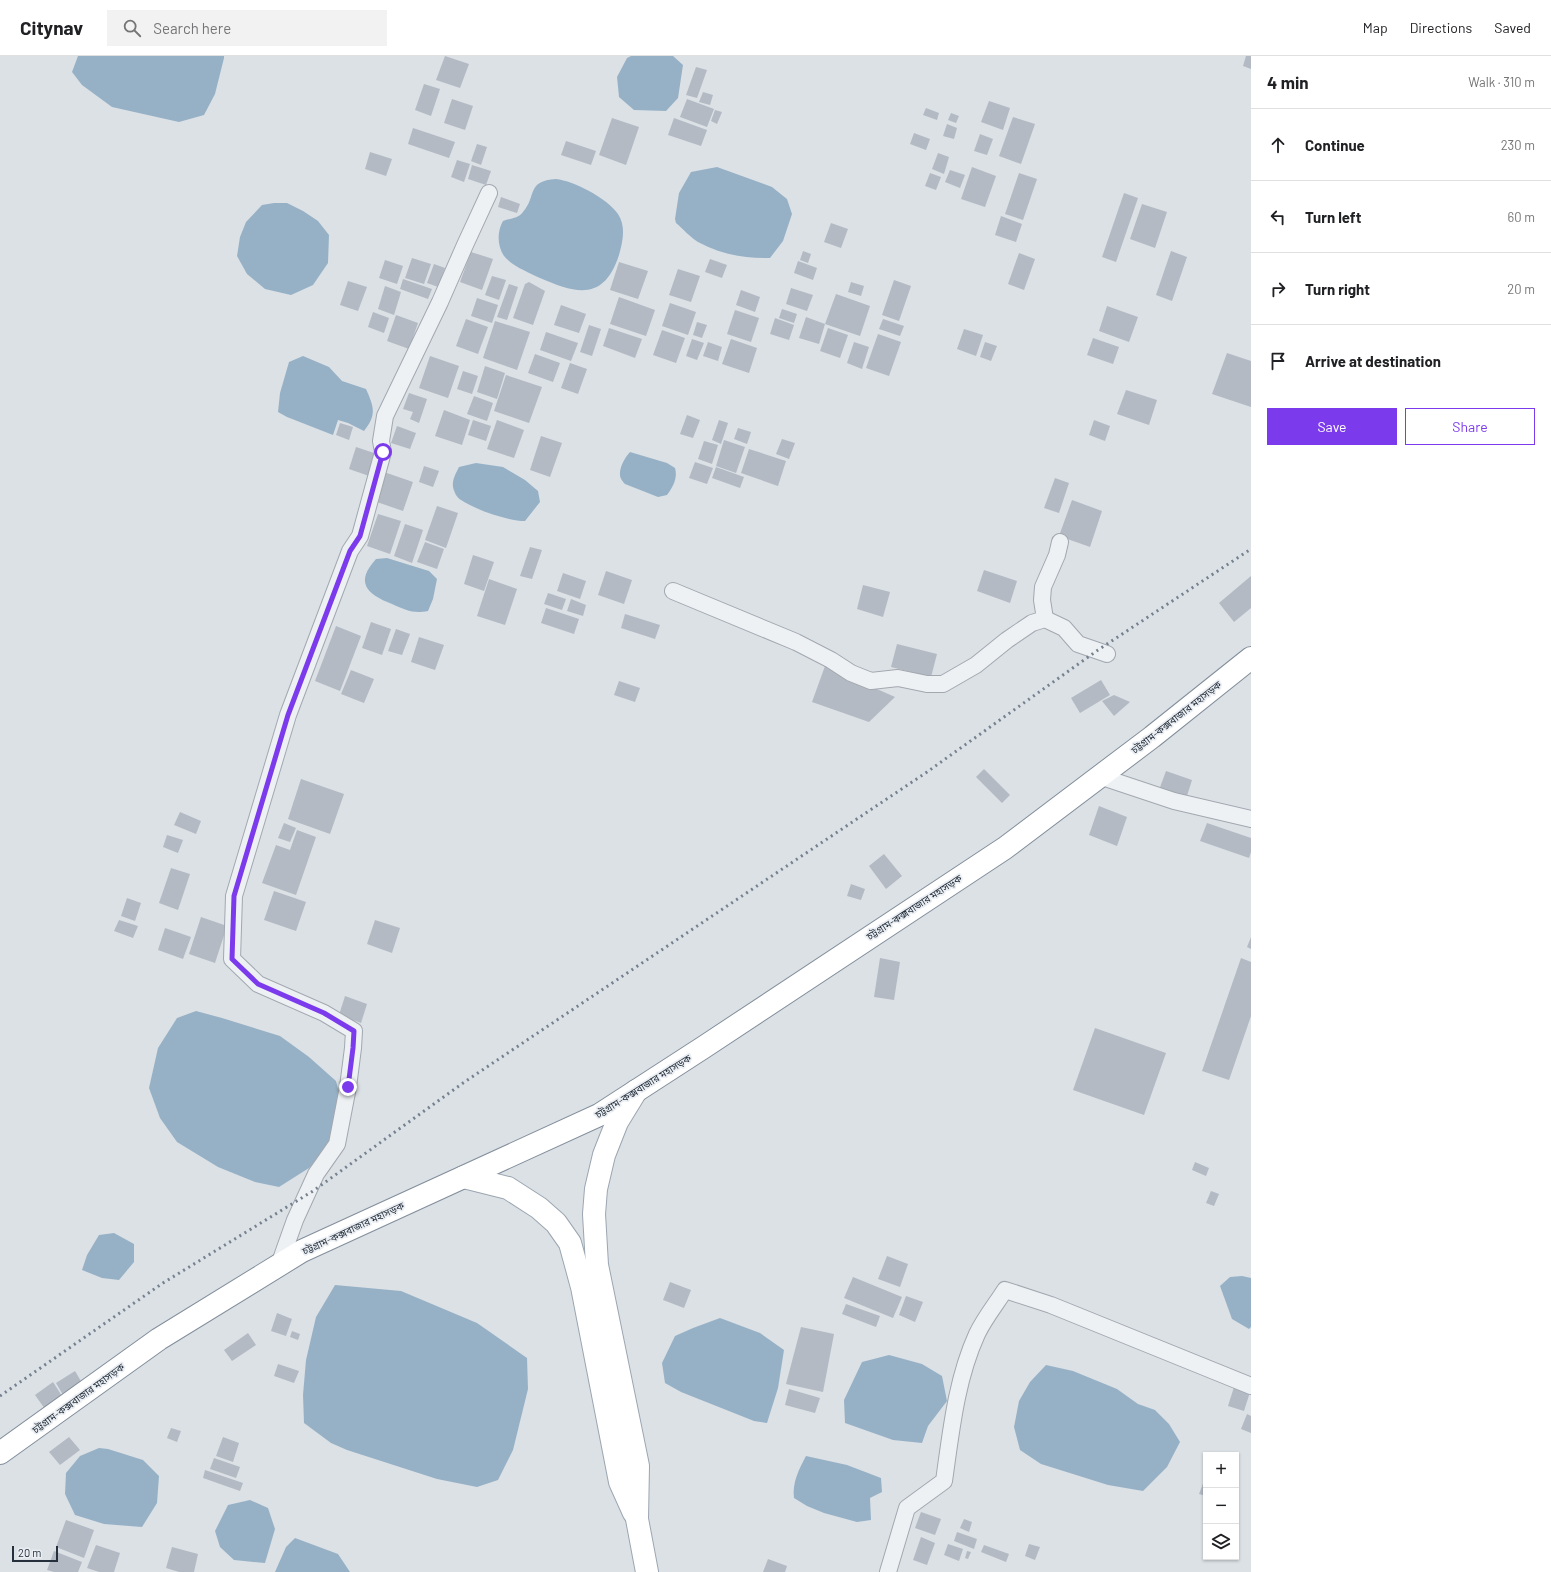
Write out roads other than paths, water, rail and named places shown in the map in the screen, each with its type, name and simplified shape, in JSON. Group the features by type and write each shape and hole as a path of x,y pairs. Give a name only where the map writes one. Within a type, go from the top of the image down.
{"main road":[{"name":"চট্টগ্রাম-কক্সবাজার মহাসড়ক","path":"0,1453 159,1339 302,1251 599,1115 1004,848 1152,737 1251,658"},
{"path":"636,1091 618,1122 604,1155 596,1189 594,1214 597,1265 638,1466 637,1519 647,1572"},
{"path":"464,1177 508,1188 539,1208 556,1223 570,1242 582,1287 620,1482 637,1519"}],"street":[{"path":"279,1265 295,1220 316,1174 337,1144 348,1087 354,1031 324,1013 258,984 232,959 234,896 288,715 350,551 360,536 383,452 381,441 385,416 440,302 489,193"},
{"path":"1045,619 1042,600 1043,587 1057,555 1060,542"},
{"path":"673,591 796,642 831,660 851,673 871,681 898,678 927,684 943,684 976,665 1007,640 1032,623 1045,619 1064,628 1078,644 1107,654"},
{"path":"1099,776 1174,801 1251,819"},
{"path":"888,1572 907,1508 944,1481 963,1375 977,1333 1006,1290 1051,1305 1251,1386"}],"water":[{"path":"78,56 224,56 224,58 215,94 204,115 179,122 112,107 82,85 72,72"},
{"path":"631,56 673,56 683,65 678,98 666,111 634,110 619,97 617,77 627,58"},
{"path":"717,167 772,187 787,199 792,214 783,241 770,258 742,257 715,250 695,240 676,223 675,219 679,193 691,172"},
{"path":"556,179 572,183 590,191 613,208 621,219 623,229 622,244 613,270 606,280 597,287 588,290 566,288 525,271 507,260 500,248 499,234 503,221 521,214 527,206 536,186 547,180"},
{"path":"287,203 303,211 318,221 329,235 328,263 313,285 291,295 265,289 247,274 237,256 240,237 246,222 262,205"},
{"path":"303,356 329,367 342,381 366,389 373,411 371,420 364,431 338,420 333,435 278,412 280,393 289,362"},
{"path":"630,452 667,463 675,468 676,475 674,482 667,495 658,497 624,483 620,476 620,469"},
{"path":"476,463 503,467 525,480 538,491 540,502 525,521 518,521 492,514 475,508 458,498 454,491 453,482 459,467"},
{"path":"387,558 429,571 437,579 433,599 428,611 414,612 406,610 376,596 366,586 366,574 376,559"},
{"path":"196,1011 280,1036 309,1057 336,1081 342,1105 335,1138 309,1168 279,1187 255,1182 218,1167 177,1142 160,1118 149,1088 158,1048 177,1018"},
{"path":"114,1233 134,1244 134,1262 119,1280 102,1278 82,1270 87,1255 99,1235"},
{"path":"1242,1276 1251,1278 1251,1327 1249,1329 1232,1319 1220,1286 1230,1277"},
{"path":"335,1285 401,1291 477,1323 527,1358 528,1389 513,1450 498,1480 477,1487 437,1479 347,1450 331,1443 304,1423 303,1395 306,1360 316,1317"},
{"path":"720,1318 760,1333 784,1350 778,1388 767,1423 754,1421 681,1392 665,1383 662,1363 675,1336"},
{"path":"889,1355 922,1364 942,1376 947,1401 928,1426 922,1443 893,1440 845,1423 844,1400 862,1362"},
{"path":"1046,1365 1073,1371 1117,1389 1138,1404 1155,1410 1169,1424 1180,1442 1167,1467 1143,1491 1108,1485 1041,1464 1020,1450 1014,1427 1019,1401 1030,1382"},
{"path":"99,1448 108,1449 143,1460 159,1476 157,1503 142,1527 104,1524 75,1515 65,1494 66,1473 80,1456"},
{"path":"806,1456 847,1465 881,1478 882,1492 870,1498 871,1520 857,1522 824,1513 807,1506 794,1498 795,1482"},
{"path":"250,1500 268,1508 275,1529 265,1563 234,1560 220,1547 215,1531 228,1505"},
{"path":"295,1538 338,1554 350,1572 275,1572 286,1547"}],"railway":[{"path":"0,1396 163,1283 313,1191 463,1083 927,772 1098,650 1251,549"}]}
